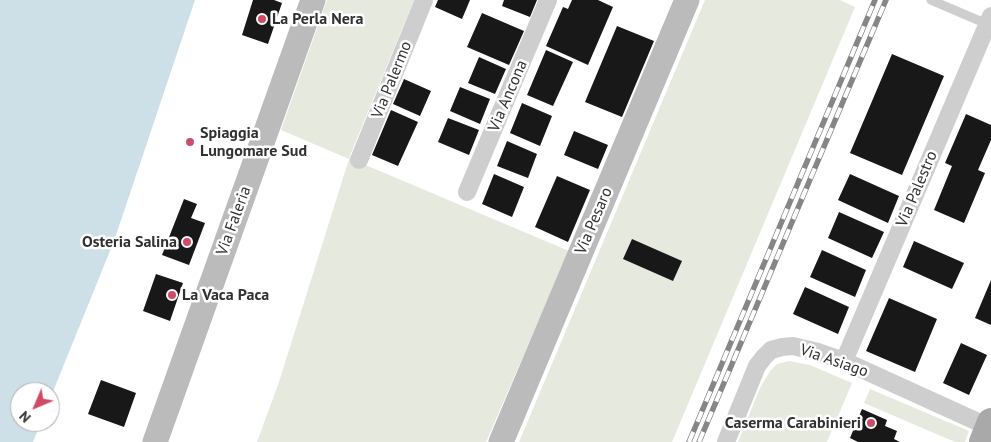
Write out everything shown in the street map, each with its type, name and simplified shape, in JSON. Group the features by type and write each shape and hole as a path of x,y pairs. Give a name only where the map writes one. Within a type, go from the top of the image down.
{"street":[{"name":"Via Faleria","path":"155,442 313,0"},
{"name":"Via Palermo","path":"359,160 424,0"},
{"name":"Via Ancona","path":"467,192 548,0"},
{"name":"Via Pesaro","path":"501,442 687,0"},
{"name":"Via Palestro","path":"844,361 990,22"},
{"name":"Via Asiago","path":"726,442 758,366 764,357 771,350 793,346 844,361 988,430"}],"lane":[{"path":"931,0 990,22"}],"shaded area":[{"path":"0,0 195,0 114,241 57,382 10,382 10,432 37,432 33,442 0,442"},
{"path":"327,0 414,0 349,158 569,251 486,442 257,442 279,382 349,159 281,130"},
{"path":"705,0 840,0 855,7 672,442 519,442"},
{"path":"789,361 810,365 852,383 827,442 738,442 760,388 770,371 777,364"},
{"path":"870,389 969,431 965,442 955,442 864,403"}],"building":[{"name":"La Perla Nera","path":"253,0 274,0 282,3 268,44 242,35"},
{"path":"438,0 470,0 462,19 435,7"},
{"path":"504,0 537,0 530,17 502,6"},
{"path":"572,0 598,0 613,7 588,65 546,46 563,7 568,9"},
{"path":"482,13 524,31 509,65 467,47"},
{"path":"617,26 654,41 622,117 585,102"},
{"path":"546,50 573,62 553,106 527,95"},
{"path":"892,54 944,76 902,175 850,153"},
{"path":"479,57 506,69 495,94 468,83"},
{"path":"404,79 431,91 420,116 393,104"},
{"path":"460,87 490,99 480,124 450,111"},
{"path":"522,103 552,116 540,146 510,133"},
{"path":"391,110 418,122 398,166 372,155"},
{"path":"966,114 991,125 991,140 978,170 985,173 964,223 934,210 952,166 945,163"},
{"path":"448,118 479,130 469,155 438,142"},
{"path":"574,131 608,145 598,169 564,155"},
{"path":"507,141 537,154 528,178 497,166"},
{"path":"494,174 524,187 512,217 482,204"},
{"path":"850,174 899,196 888,223 838,200"},
{"path":"557,176 590,190 568,242 535,227"},
{"path":"184,199 197,204 191,218 205,223 189,265 162,255"},
{"path":"839,212 884,232 872,258 828,238"},
{"path":"632,239 682,261 673,281 623,259"},
{"path":"914,241 964,263 952,289 903,267"},
{"path":"822,250 866,270 855,297 810,277"},
{"path":"156,274 183,283 170,321 143,311"},
{"path":"991,280 991,325 975,318"},
{"path":"805,287 849,307 838,334 793,314"},
{"path":"889,298 937,319 915,372 866,351"},
{"path":"961,343 987,355 969,395 943,383"},
{"path":"101,380 136,393 124,427 88,414"},
{"name":"Caserma Carabinieri","path":"862,409 887,420 885,426 897,431 894,439 900,442 858,442 850,438"}],"railway":[{"path":"689,442 875,0"},
{"path":"699,442 886,0"}],"place":[{"name":"La Perla Nera","path":"262,19"},
{"name":"Spiaggia Lungomare Sud","path":"190,142"},
{"name":"Osteria Salina","path":"187,242"},
{"name":"La Vaca Paca","path":"172,295"},
{"name":"Caserma Carabinieri","path":"871,423"}]}
